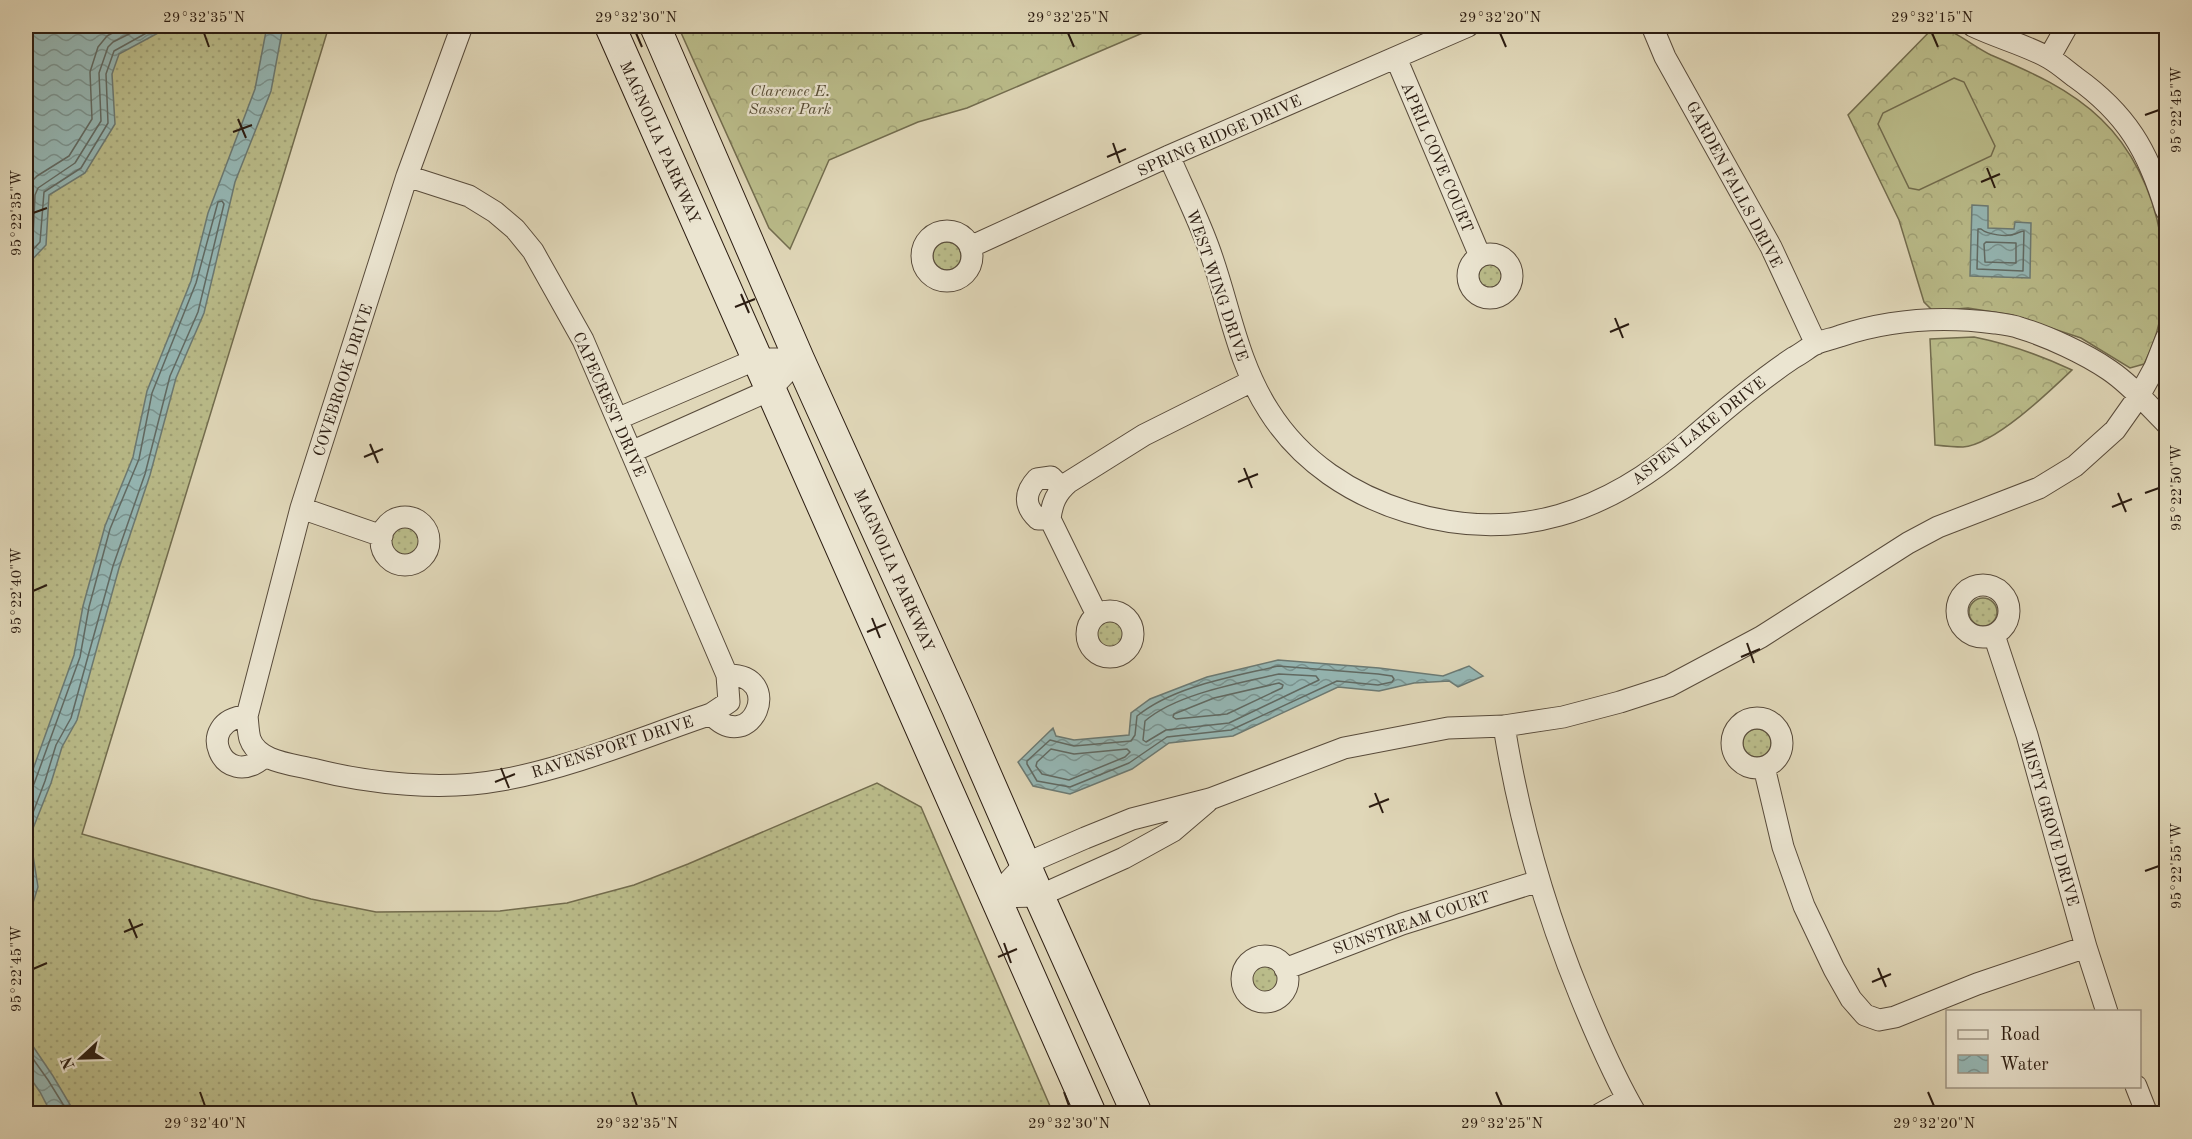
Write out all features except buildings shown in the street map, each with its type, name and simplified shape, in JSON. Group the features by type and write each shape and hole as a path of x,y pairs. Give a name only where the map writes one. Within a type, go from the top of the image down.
{"main road":[{"name":"MAGNOLIA PARKWAY","path":"610,26 1091,1113"},
{"name":"MAGNOLIA PARKWAY","path":"655,26 799,359 1137,1113"}],"street":[{"name":"COVEBROOK DRIVE","path":"257,749 247,716 301,508 407,176 462,26"},
{"name":"SPRING RIDGE DRIVE","path":"970,247 1169,156 1468,26"},
{"name":"GARDEN FALLS DRIVE","path":"1652,26 1665,57 1771,247 1816,344"},
{"path":"1973,26 2049,58 2113,107 2133,132 2151,168 2166,210"},
{"path":"2049,58 2067,26"},
{"name":"APRIL COVE COURT","path":"1396,58 1480,256"},
{"name":"WEST WING DRIVE","path":"1169,156 1208,247 1236,343 1252,381"},
{"name":"CAPECREST DRIVE","path":"407,176 469,196 495,212 515,229 536,255 583,340 728,675 729,702"},
{"name":"ASPEN LAKE DRIVE","path":"1252,381 1269,412 1285,434 1317,466 1352,489 1390,506 1425,517 1466,524 1498,526 1534,522 1570,513 1609,496 1644,476 1776,369 1816,344 1880,324 1914,320 1974,320 2018,327 2064,346 2109,370 2166,423"},
{"path":"994,897 1025,864 1132,819 1210,799 1344,748 1448,728 1504,726 1563,717 1669,686 1761,637 1908,543 1938,527 2039,488 2075,466 2115,430 2139,396 2155,367 2166,339"},
{"path":"617,419 757,359 799,359"},
{"path":"630,452 770,390 799,359"},
{"path":"1097,615 1050,519 1038,519 1032,513 1027,503 1027,494 1037,479 1052,477 1062,488 1144,435 1252,381"},
{"path":"301,508 382,536"},
{"name":"MISTY GROVE DRIVE","path":"1994,635 2046,798 2086,947 2107,1010"},
{"path":"711,714 719,723 729,727 741,726 751,721 758,711 760,700 757,688 750,680 739,675 728,675"},
{"name":"RAVENSPORT DRIVE","path":"257,749 322,772 371,781 418,785 482,782 502,780 554,767 711,714 729,702"},
{"path":"247,716 235,717 224,723 218,734 217,746 222,758 231,765 243,768 255,765 257,749"},
{"path":"1504,726 1512,778 1558,942 1593,1025 1632,1106 1600,1113"},
{"path":"1764,767 1783,848 1804,906 1833,969 1851,999 1865,1015 1879,1020 1895,1017 1977,984 2086,947"},
{"path":"994,897 1039,896 1124,858 1173,831 1210,799"},
{"name":"SUNSTREAM COURT","path":"1285,969 1402,924 1539,880"},
{"path":"2137,1088 2148,1113"}],"green space":[{"path":"33,26 329,26 82,834 311,899 376,912 500,911 567,903 634,885 877,783 921,807 1053,1113 26,1113 26,92"},
{"name":"Clarence E. Sasser Park","path":"678,26 1159,26 967,108 918,122 829,160 790,249 769,228"},
{"path":"1935,26 1949,30 1991,55 2063,90 2089,108 2122,143 2139,171 2152,202 2160,235 2164,269 2163,302 2156,334 2144,364 2130,368 2081,338 2012,315 1968,308 1933,311 1924,302 1899,220 1848,115"},
{"path":"1954,78 1964,82 1995,146 1991,156 1919,190 1909,188 1878,124 1883,113"},
{"path":"947,242 957,246 961,256 957,266 947,270 937,266 933,256 937,246"},
{"path":"1490,262 1500,266 1504,276 1500,286 1490,290 1480,286 1476,276 1480,266"},
{"path":"1974,337 2024,350 2072,370 2020,416 1990,437 1963,447 1935,445 1930,339"},
{"path":"404,516 419,523 426,538 419,553 404,560 389,553 382,538 389,523"},
{"path":"1983,598 1993,602 1997,612 1993,622 1983,626 1973,622 1969,612 1973,602"},
{"path":"1110,621 1120,625 1124,635 1120,645 1110,649 1100,645 1096,635 1100,625"},
{"path":"1757,729 1767,733 1771,743 1767,753 1757,757 1747,753 1743,743 1747,733"},
{"path":"1265,965 1275,969 1279,979 1275,989 1265,993 1255,989 1251,979 1255,969"}],"water":[{"path":"26,26 171,26 119,54 112,74 115,124 85,173 49,195 46,245 26,266"},
{"path":"267,26 283,26 271,91 235,182 204,313 176,378 150,475 119,568 77,720 62,747 51,783 30,836 38,887 26,925 26,789 74,655 83,606 105,526 133,457 147,391 191,281 208,213 255,89"},
{"path":"1972,205 1988,206 1988,228 2014,229 2015,222 2031,223 2030,278 1970,276"},
{"path":"1278,660 1443,676 1469,666 1483,676 1458,687 1449,681 1414,683 1379,691 1338,687 1233,736 1169,743 1132,769 1070,794 1033,786 1018,762 1053,728 1056,736 1074,740 1129,735 1131,713 1150,699 1207,677"},
{"path":"26,1036 75,1113 51,1113 26,1072"}]}
